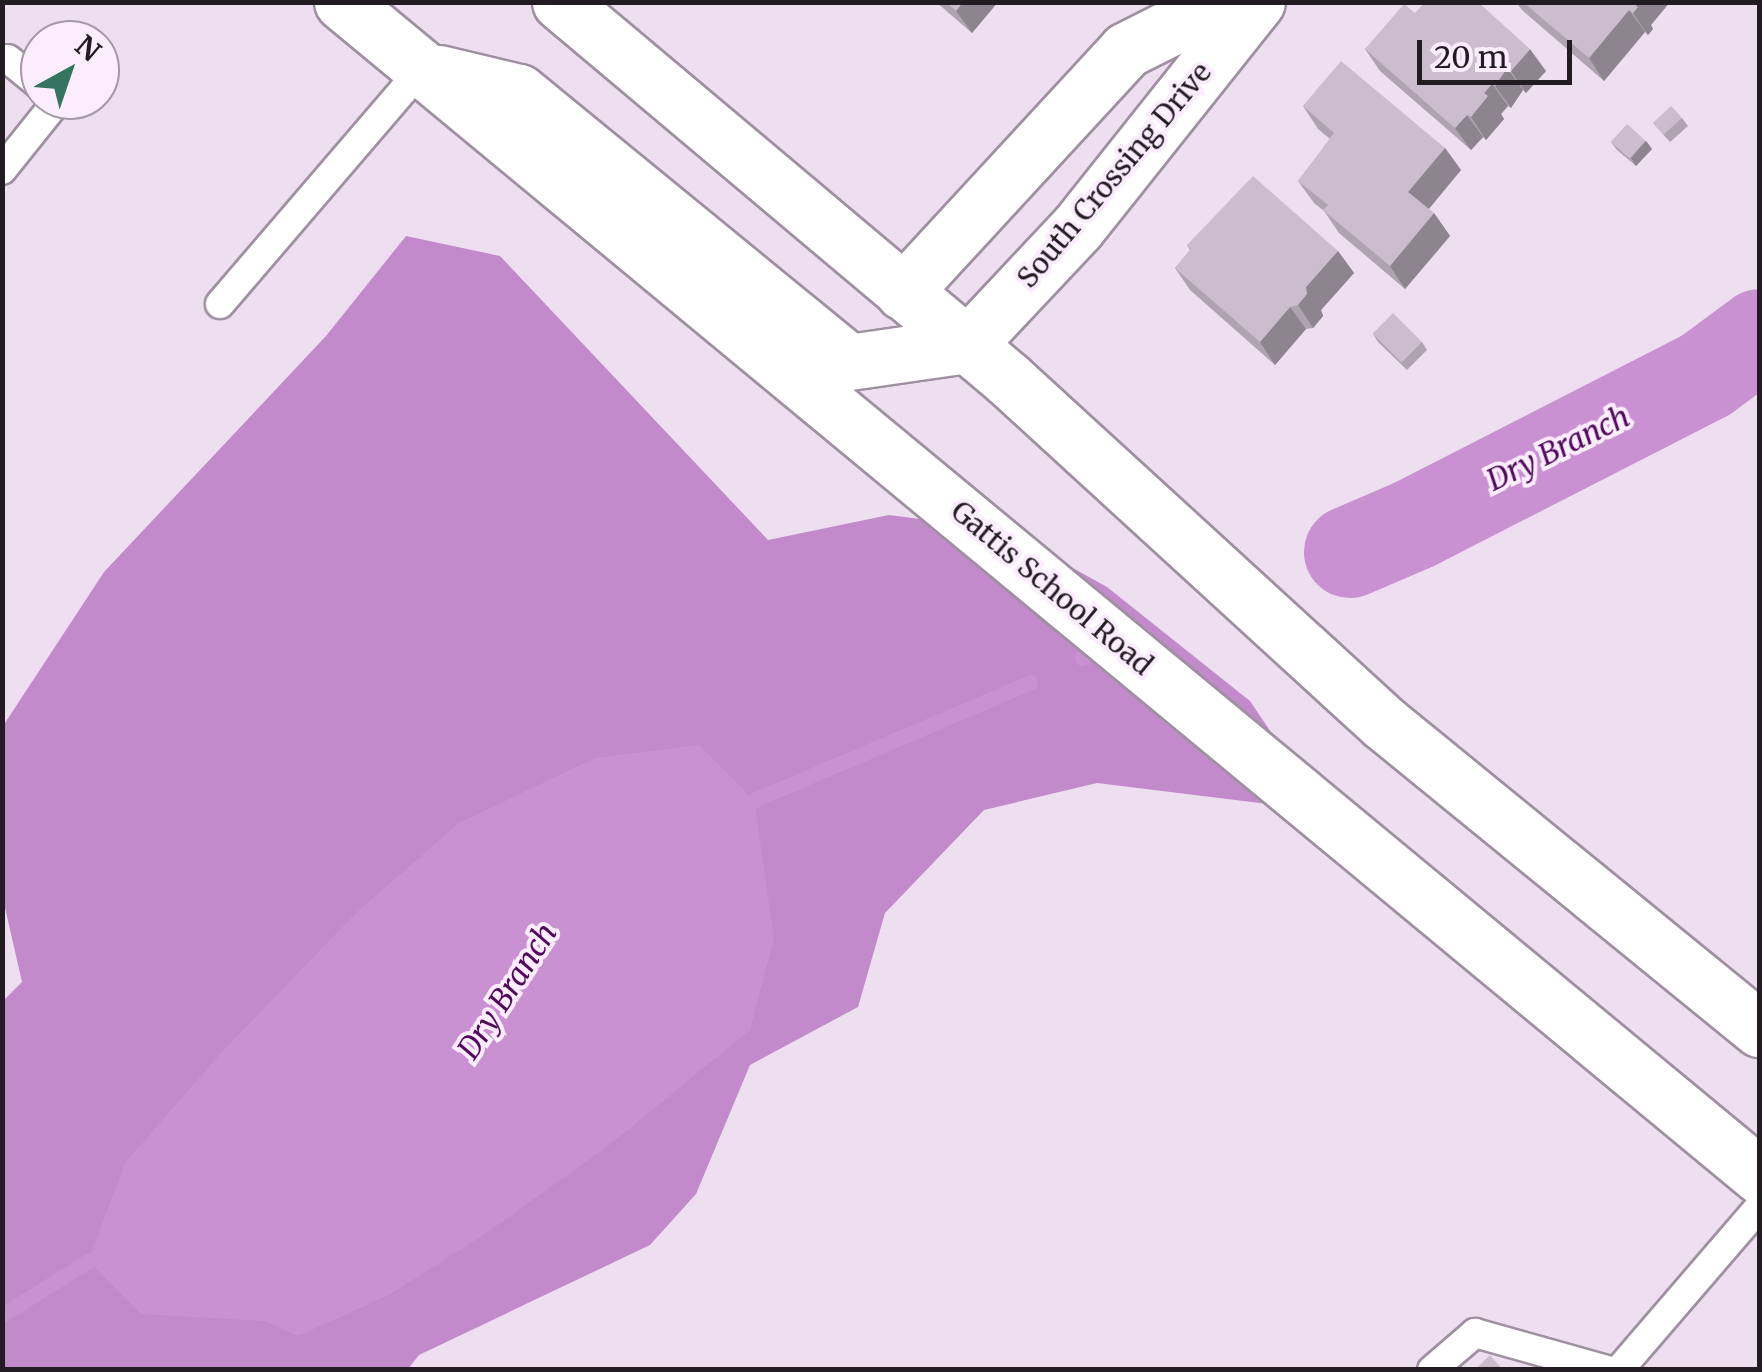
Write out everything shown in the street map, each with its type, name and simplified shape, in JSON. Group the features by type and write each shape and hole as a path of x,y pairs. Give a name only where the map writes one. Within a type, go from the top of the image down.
{"main road":[{"name":"Gattis School Road","path":"342,2 1760,1176"},
{"path":"560,2 967,344 1384,723 1760,1030"},
{"name":"South Crossing Drive","path":"903,292 1126,50 1221,2"},
{"name":"South Crossing Drive","path":"967,344 1076,228 1256,2"},
{"path":"422,68 520,92 849,362 967,344"}],"lane":[{"path":"8,58 20,68"},
{"path":"220,304 422,68"},
{"path":"2,170 42,120"},
{"path":"1619,1370 1760,1206"},
{"path":"1432,1370 1475,1333 1607,1370"}],"shaded area":[{"path":"406,236 500,256 768,540 889,515 1005,530 1107,587 1250,701 1324,811 1097,783 984,810 885,913 858,1007 750,1065 696,1194 650,1245 419,1355 408,1369 3,1370 3,1001 22,982 3,899 3,726 104,572 326,336"}],"water":[{"path":"699,745 754,800 774,938 750,1030 608,1146 485,1234 389,1295 298,1336 265,1321 141,1314 88,1261 125,1163 221,1053 355,914 459,823 595,758"}],"building":[{"path":"946,2 963,2 956,11"},
{"path":"1425,2 1478,2 1530,49 1484,93 1488,96 1471,117 1467,115 1455,128 1365,49 1404,4 1415,13"},
{"path":"1523,2 1636,2 1638,7 1633,13 1629,10 1589,58"},
{"path":"1341,61 1445,148 1408,192 1434,213 1390,266 1323,210 1328,205 1298,181 1334,133 1303,106"},
{"path":"1671,106 1682,118 1664,135 1653,123"},
{"path":"1627,124 1646,141 1630,159 1611,142"},
{"path":"1253,176 1338,251 1306,287 1307,294 1298,305 1290,307 1260,342 1175,268 1191,249 1187,245"},
{"path":"1393,313 1422,342 1401,362 1372,334"},
{"path":"1490,1355 1503,1370 1475,1370"}],"waterway":[{"name":"Dry Branch","path":"1350,552 1415,524 1706,375 1760,335"},
{"name":"Dry Branch","path":"1082,658 1087,656"},
{"name":"Dry Branch","path":"742,817 754,800 1030,682"},
{"name":"Dry Branch","path":"2,1315 88,1261 107,1257"}]}
